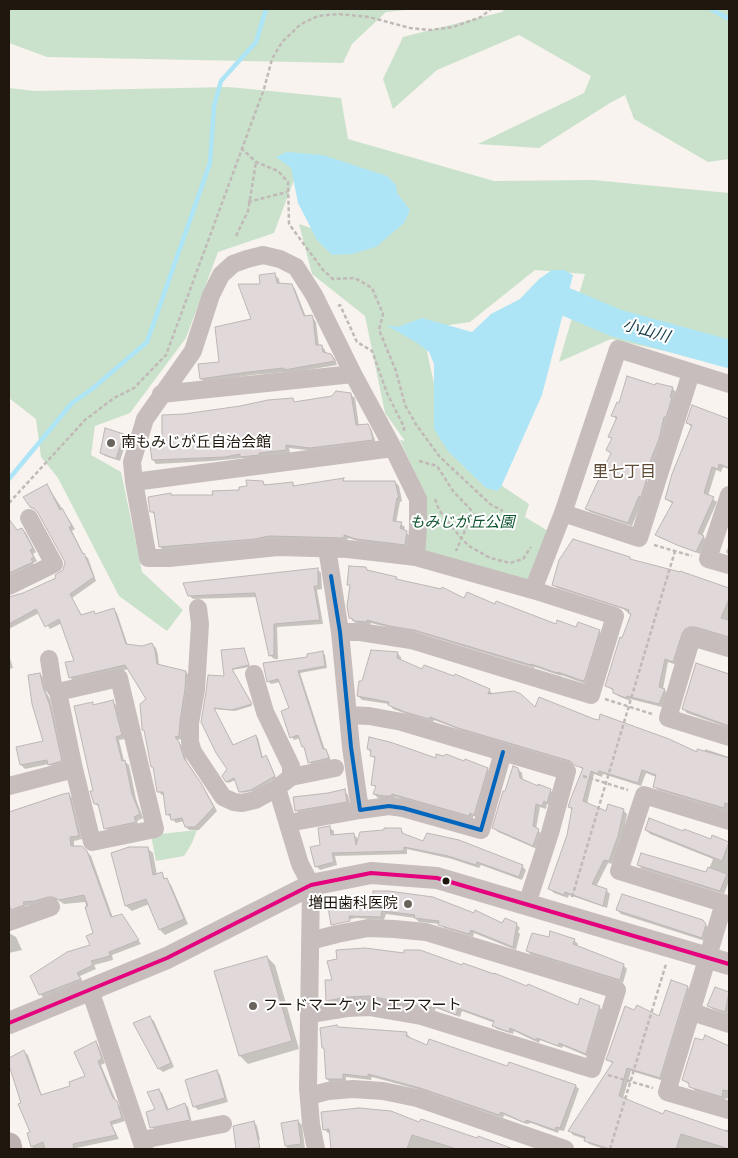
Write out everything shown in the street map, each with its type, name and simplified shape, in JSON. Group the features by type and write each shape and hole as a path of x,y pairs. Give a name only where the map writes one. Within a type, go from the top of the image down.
{"main road":[{"path":"9,1145 10,1149"}],"street":[{"path":"340,632 360,632 411,640 591,695 615,616 533,590 416,557 327,548 278,547 169,558 148,558 132,462 145,419 193,351 211,295 221,276 233,264 263,255 280,259 296,267 322,310 353,374 398,442 418,499 416,557"},
{"path":"533,590 563,513 618,350 729,384"},
{"path":"563,513 639,538 691,372"},
{"path":"161,394 353,374"},
{"path":"134,482 398,442"},
{"path":"729,495 708,559 729,565"},
{"path":"9,586 54,564 30,518"},
{"path":"327,548 340,632 351,747 360,810"},
{"path":"198,608 200,624 196,690 190,723 190,742 193,752 223,797 242,803 255,800 277,788 291,777 335,768"},
{"path":"729,648 692,636 668,718 729,737"},
{"path":"49,659 53,685 58,692 92,842 155,829 119,678 58,692"},
{"path":"254,674 265,712 290,766 291,777"},
{"path":"348,715 370,716 402,722 567,771 527,904"},
{"path":"288,823 388,806 403,808 481,830 503,752"},
{"path":"9,786 74,769"},
{"path":"277,788 300,864 311,885 309,1096 311,1124 316,1149"},
{"path":"729,821 644,795 619,871 726,904 667,1092 729,1110"},
{"path":"9,1023 166,958 311,885 370,873 437,878 729,964"},
{"path":"9,922 51,907"},
{"path":"310,941 368,928 426,932 616,990 592,1069 421,1016 369,1007 347,1008 310,1014"},
{"path":"90,990 143,1145 223,1124"},
{"path":"692,1012 729,1024"},
{"path":"309,1096 328,1091 352,1089 383,1090 417,1098 565,1149"}],"path":[{"path":"9,503 85,420 114,398 134,388 166,355 264,89 272,59 282,42 302,24 318,16 340,14 369,17 410,28 430,30 453,27 481,17 491,9"},
{"path":"241,148 256,162 278,171 288,182 289,224 323,270 333,279 355,278 372,288 383,314 379,330 396,371 405,405 416,426 440,457 490,504 503,511"},
{"path":"236,236 248,210 256,162"},
{"path":"248,202 288,192"},
{"path":"322,310 340,305 358,342 372,351 387,392 404,427 398,442"},
{"path":"421,466 419,461 437,466 453,492 473,512 450,567"},
{"path":"433,496 439,510 461,538 469,546 490,558 510,563 524,559 532,545"},
{"path":"639,538 644,542 702,560 708,559"},
{"path":"566,916 676,551"},
{"path":"591,695 668,718"},
{"path":"567,771 644,795"},
{"path":"610,1149 671,947"},
{"path":"592,1069 629,1082 667,1092"}],"green space":[{"path":"9,9 416,9 386,12 352,44 343,63 47,57 9,43"},
{"path":"505,9 729,9 729,159 708,162 634,119 625,95 539,148 478,144 584,93 591,76 519,35 437,70 393,109 383,79 403,37 502,12"},
{"name":"もみじが丘公園","path":"229,87 341,98 348,139 494,181 593,180 729,193 729,365 611,339 559,362 585,274 535,270 470,322 422,329 444,429 486,475 529,504 525,517 548,531 530,583 423,551 426,497 400,440 405,441 385,413 365,316 312,274 299,224 344,239 301,161 274,233 218,252 186,338 130,413 95,426 91,455 121,472 142,572 183,610 167,631 119,596 58,478 41,457 36,419 9,398 9,88 35,91"},
{"path":"197,830 184,856 156,861 151,835"}],"water":[{"path":"287,152 323,155 387,176 396,185 397,193 410,210 404,223 376,247 352,254 332,255 317,240 298,203 291,168 276,157"},
{"path":"552,270 564,270 573,275 542,395 501,487 497,491 486,488 448,451 434,429 434,364 429,352 386,325 398,327 422,318 472,332 491,314 520,299 539,279"}],"building":[{"path":"275,273 277,283 292,284 304,316 312,315 313,317 316,345 322,345 323,352 331,354 335,361 284,370 284,368 200,379 198,364 219,362 215,327 251,319 238,284 260,284 259,275"},
{"path":"627,376 655,385 656,383 673,387 670,397 672,398 666,417 664,417 659,439 644,477 647,478 641,497 639,496 628,523 585,509 611,453 606,450 612,438 608,437 617,417 611,416 617,402 619,403"},
{"path":"336,391 351,393 356,425 368,424 373,440 310,448 286,445 286,450 240,457 240,454 225,457 152,460 150,446 162,443 162,415 184,414 268,400 293,398 294,402 332,396"},
{"path":"692,405 729,419 729,468 719,464 718,469 712,467 704,493 714,497 698,533 704,536 696,552 655,535 673,502 665,499 672,474 692,425 686,423"},
{"name":"南もみじが丘自治会館","path":"105,428 124,434 116,459 100,453"},
{"path":"344,478 343,481 395,481 399,498 397,498 393,521 402,522 400,528 407,531 405,545 356,539 344,535 344,538 269,536 255,539 159,547 154,512 150,512 148,497 171,493 171,495 213,495 212,491 239,490 239,487 247,486 246,480 263,481 264,485 293,482 293,486"},
{"path":"47,484 60,510 62,508 72,526 69,527 84,553 94,577 70,594 81,615 94,611 95,614 114,608 126,644 142,646 152,643 157,664 186,671 179,736 175,737 179,742 184,758 214,807 195,827 185,827 182,818 171,820 170,814 166,815 163,792 157,792 153,767 151,767 144,730 142,730 140,704 146,699 125,665 69,678 65,662 74,661 59,619 45,627 36,609 9,624 9,597 23,593 56,578 55,575 63,570 65,562 38,513 30,507 23,497"},
{"path":"9,519 17,530 22,528 33,548 30,550 34,557 31,559 33,562 9,573"},
{"path":"573,539 630,557 630,559 680,571 729,588 729,599 721,618 729,620 729,637 695,627 685,629 673,662 665,659 659,687 665,689 659,704 627,696 626,698 613,693 613,689 605,686 620,637 622,638 631,614 628,613 629,610 552,585 559,560"},
{"path":"349,566 366,567 367,570 397,577 396,579 441,589 442,587 464,598 467,592 495,604 496,601 556,624 557,620 576,627 578,622 600,630 585,679 583,681 414,630 367,620 367,622 353,621 353,619 349,618 347,606 350,585 347,585"},
{"path":"318,568 318,586 314,586 320,620 274,624 274,655 269,656 255,593 188,596 183,583"},
{"path":"244,648 249,665 232,669 252,704 232,710 214,708 233,745 256,735 262,758 266,755 275,776 251,790 239,792 234,778 226,782 222,776 227,769 216,753 201,722 208,675 224,676 221,650"},
{"path":"371,650 398,652 397,658 422,669 424,665 454,676 455,674 490,689 488,694 514,691 521,694 535,707 539,697 594,719 599,720 600,714 669,739 697,752 697,749 729,758 729,804 725,803 724,808 653,787 656,775 642,770 638,783 599,771 598,774 591,771 583,801 606,811 608,804 624,809 618,836 609,861 604,860 592,884 607,889 603,906 565,892 564,895 548,889 567,835 572,808 568,807 583,768 576,766 570,761 458,728 430,717 429,719 405,712 388,705 389,702 357,696 359,681 362,681"},
{"path":"323,651 325,666 298,671 323,749 326,749 329,758 308,763 304,747 302,747 298,735 290,738 281,711 289,708 278,679 267,682 263,663 307,657 307,654"},
{"path":"696,663 729,674 729,726 682,709"},
{"path":"40,673 50,706 62,761 48,765 47,760 20,765 16,747 43,741 32,704 28,675"},
{"path":"113,700 122,735 116,737 122,761 125,760 132,794 140,814 134,817 136,822 104,829 98,804 94,804 90,791 93,791 74,706 93,702 93,705"},
{"path":"369,737 390,742 436,758 436,754 444,756 446,754 488,768 474,815 470,813 469,816 392,794 391,796 384,796 373,794 376,786 371,785 375,757 370,756 371,750 367,749"},
{"path":"513,766 518,768 520,778 538,786 538,784 551,789 547,803 544,801 542,806 536,804 533,826 539,829 533,846 492,828"},
{"path":"345,789 347,802 295,811 293,797"},
{"path":"69,793 79,836 70,837 71,846 82,846 87,851 111,917 122,914 139,940 109,952 110,956 91,961 93,965 77,973 81,979 39,995 30,976 67,952 90,945 86,936 93,933 85,907 88,906 84,895 59,900 48,897 23,902 24,905 11,910 9,905 9,812"},
{"path":"649,818 683,831 684,829 711,839 712,835 729,842 722,861 645,830"},
{"path":"330,826 331,835 354,833 356,845 360,832 384,830 384,828 401,828 402,833 423,841 427,833 459,840 523,865 519,877 477,862 476,865 448,856 404,847 404,851 332,853 334,862 315,867 310,847 320,845 318,828"},
{"path":"129,847 148,847 153,875 162,872 164,879 167,878 184,919 159,930 146,899 125,906 111,853"},
{"path":"641,853 706,872 708,867 727,874 720,891 637,865"},
{"path":"373,891 389,891 433,897 474,913 475,910 502,923 505,918 517,923 513,947 471,930 469,934 438,925 439,921 414,918 415,915 382,911 381,917 349,916 350,921 331,925 328,907 335,907 334,901 348,898 373,898"},
{"path":"622,894 703,920 706,924 702,938 616,910"},
{"path":"550,931 575,939 573,944 624,964 620,980 526,951 532,933 549,937"},
{"path":"365,948 404,953 404,950 420,950 462,965 463,963 494,973 527,986 528,984 578,1005 580,998 600,1006 586,1054 559,1043 558,1046 537,1038 536,1040 510,1028 509,1032 492,1026 494,1021 458,1008 456,1015 432,1005 431,1008 369,996 347,997 326,1001 325,980 332,980 327,961 337,959 336,950"},
{"name":"フードマーケット エフマート","path":"267,956 292,1041 239,1056 214,971"},
{"path":"671,980 688,986 660,1078 627,1068 619,1096 663,1114 665,1110 729,1132 729,1149 681,1134 676,1149 610,1149 584,1141 585,1137 568,1131 613,1062 606,1060 625,1006 634,1010 637,1005 659,1016"},
{"path":"715,987 729,992 725,1012 707,1006"},
{"path":"150,1016 171,1063 158,1069 133,1023"},
{"path":"337,1025 338,1027 407,1032 406,1036 427,1045 429,1039 507,1066 509,1062 576,1085 560,1128 556,1127 555,1130 526,1120 525,1123 501,1112 499,1115 420,1088 368,1074 368,1077 343,1074 343,1079 326,1079 324,1048 322,1048 320,1028"},
{"path":"705,1035 729,1046 729,1091 723,1090 722,1097 689,1087 689,1083 682,1080 695,1038 703,1040"},
{"path":"96,1041 102,1059 98,1061 113,1098 117,1101 122,1118 110,1122 116,1135 73,1144 74,1149 45,1149 43,1142 31,1147 27,1133 30,1132 18,1104 21,1103 9,1065 9,1058 24,1050 41,1095 70,1086 69,1082 85,1076 74,1052"},
{"path":"217,1070 225,1098 193,1107 185,1080"},
{"path":"159,1089 167,1110 185,1103 190,1120 150,1128 146,1112 155,1109 147,1092"},
{"path":"359,1108 391,1111 419,1122 421,1119 477,1138 478,1136 511,1149 457,1149 412,1135 407,1149 331,1149 329,1129 323,1130 321,1112"},
{"path":"298,1120 301,1144 285,1146 281,1123"},
{"path":"254,1121 260,1148 236,1149 233,1126"}],"waterway":[{"path":"9,479 72,403 92,389 147,342 210,163 214,106 221,81 256,42 266,9"},
{"path":"711,9 729,19"},
{"name":"小山川","path":"564,301 616,323 729,354"}],"transit line":[{"path":"331,576 340,632 351,747 360,810 389,806 403,808 481,830 503,752"},
{"path":"9,1023 167,958 311,885 371,873 437,878 729,964"}],"place":[{"name":"南もみじが丘自治会館","path":"111,443"},
{"name":"増田歯科医院","path":"408,904"},
{"name":"フードマーケット エフマート","path":"253,1006"}],"district":[{"name":"里七丁目","path":"624,472"}]}
